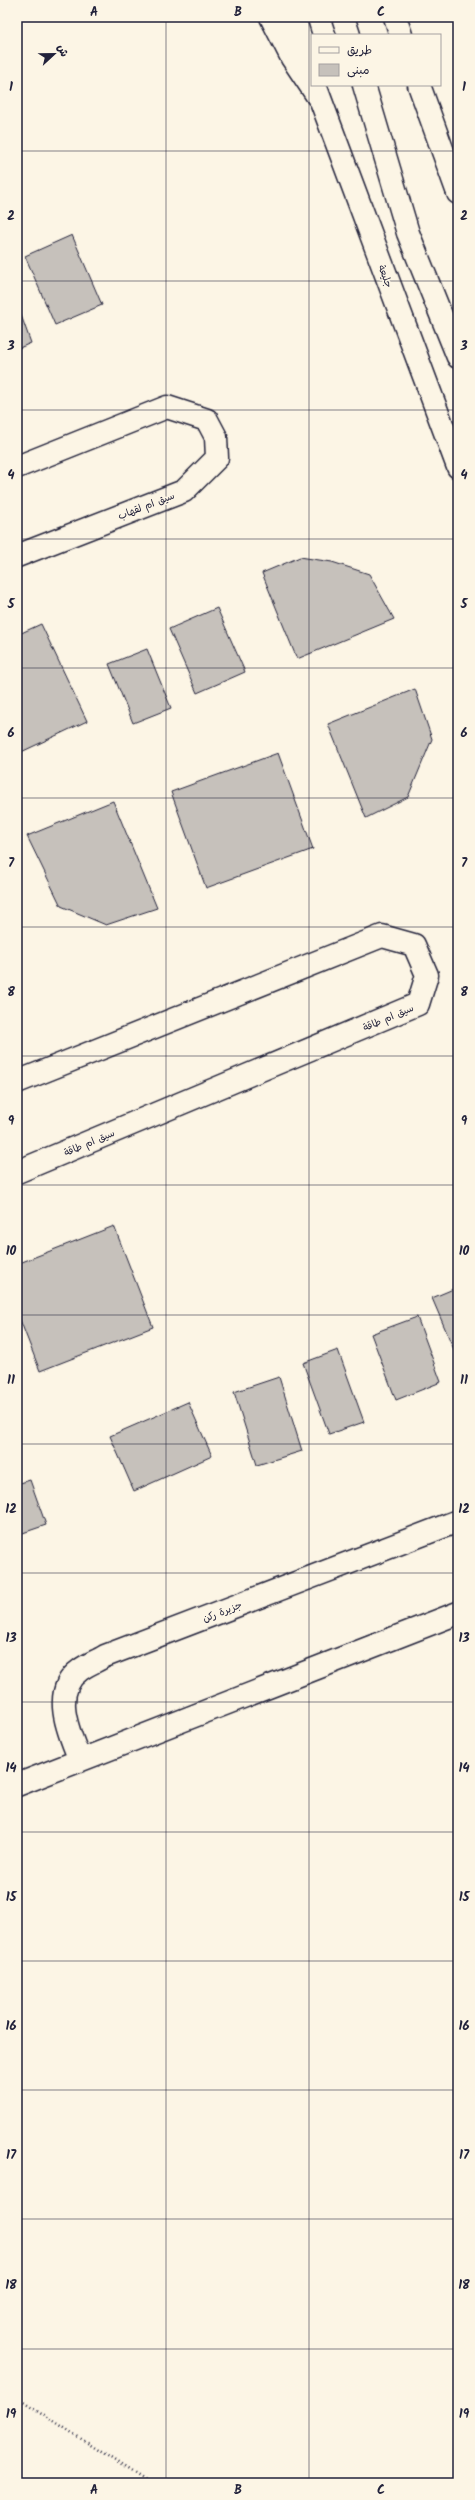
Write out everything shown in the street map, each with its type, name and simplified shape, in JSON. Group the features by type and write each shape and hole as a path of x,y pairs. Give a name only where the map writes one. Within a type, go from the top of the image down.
{"street":[{"name":"جليعة","path":"271,17 292,58 311,83"},
{"path":"294,17 311,73"},
{"path":"343,17 349,34"},
{"path":"395,17 401,34"},
{"path":"364,86 408,233 458,357"},
{"path":"419,86 458,193"},
{"name":"جليعة","path":"317,91 458,467"},
{"name":"سيق ام لقهاب","path":"17,467 167,407 207,420 216,437 217,458 184,491 17,556"},
{"name":"سيق ام طاقة","path":"17,1082 382,936 414,945 427,975 418,1004 17,1172"},
{"name":"جزيرة ركن","path":"80,1760 66,1727 63,1692 79,1670 105,1656 458,1521"},
{"path":"17,1785 458,1613"}],"path":[{"path":"17,2397 150,2483"}],"building":[{"path":"72,235 102,305 55,325 25,256"},
{"path":"17,304 31,343 17,349"},
{"path":"300,557 332,562 369,574 394,619 297,659 262,573"},
{"path":"217,608 245,672 197,693 169,629"},
{"path":"41,624 87,721 17,754 17,635"},
{"path":"147,649 171,708 133,723 109,664"},
{"path":"415,689 432,739 408,797 366,818 328,724"},
{"path":"278,753 313,849 206,888 171,792"},
{"path":"113,801 157,908 106,925 61,906 27,836"},
{"path":"114,1226 153,1327 40,1371 17,1312 17,1264"},
{"path":"458,1287 458,1359 432,1298"},
{"path":"417,1317 441,1382 396,1400 371,1334"},
{"path":"338,1350 364,1422 329,1434 303,1363"},
{"path":"279,1377 302,1451 257,1465 234,1392"},
{"path":"188,1402 212,1456 134,1491 110,1436"},
{"path":"30,1480 46,1525 17,1535 17,1484"}]}
